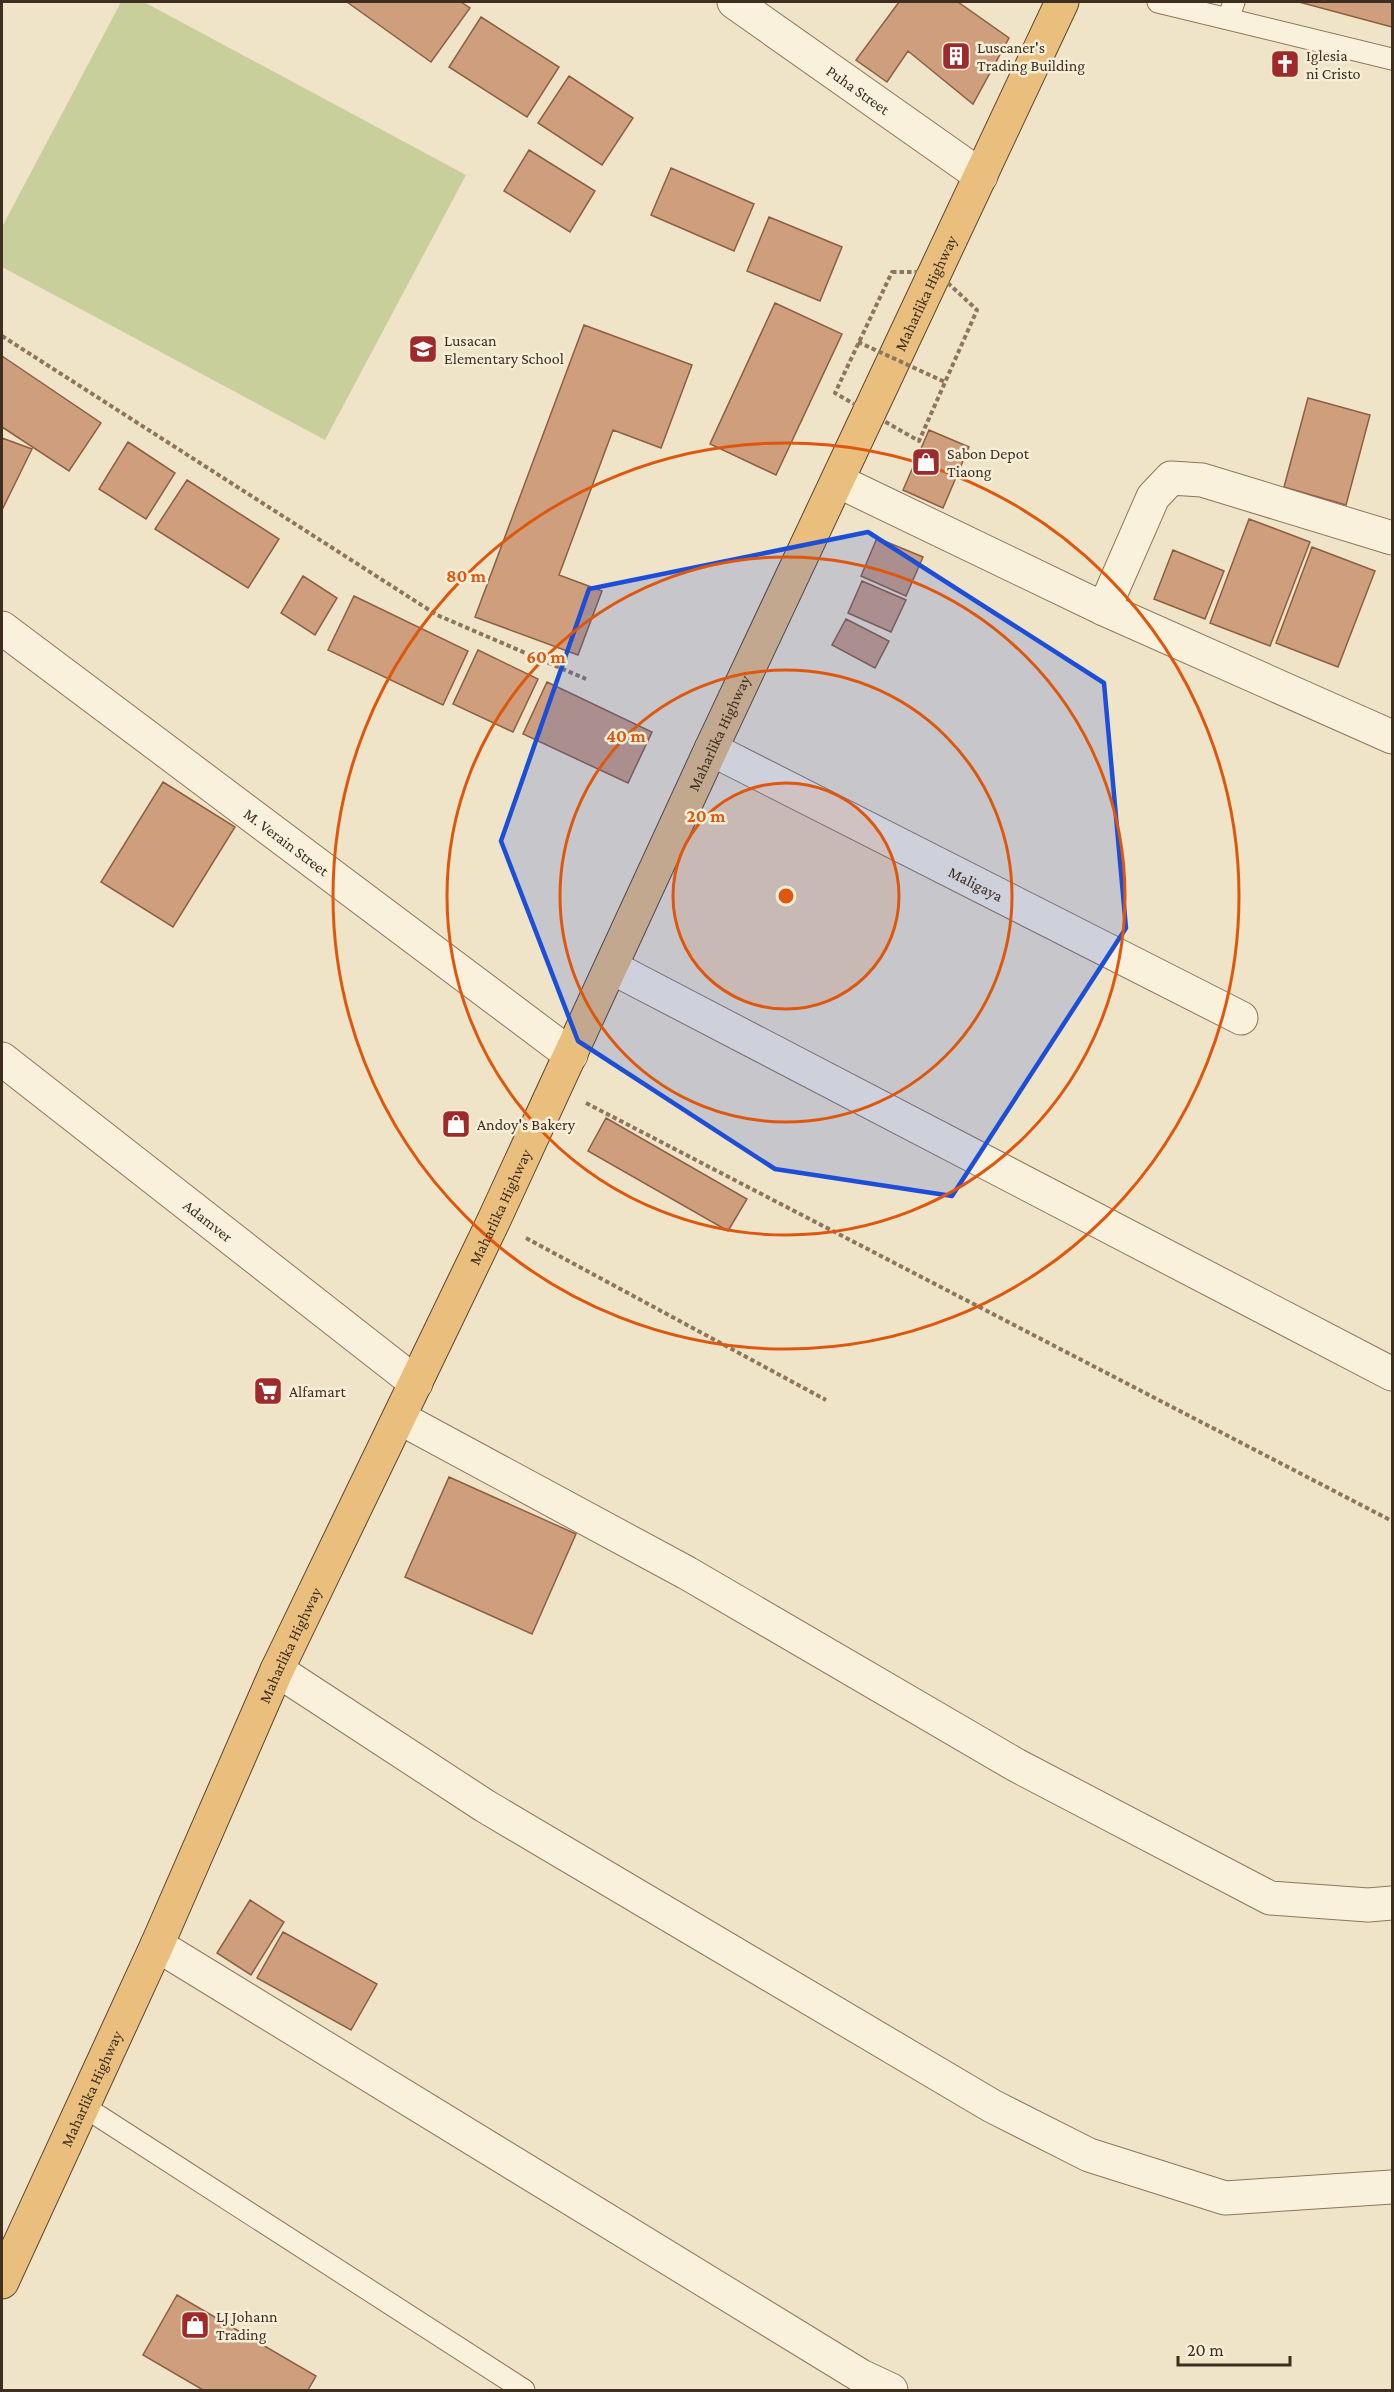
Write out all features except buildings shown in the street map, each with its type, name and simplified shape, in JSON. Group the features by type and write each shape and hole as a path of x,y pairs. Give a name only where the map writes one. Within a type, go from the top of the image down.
{"highway":[{"name":"Maharlika Highway","path":"2,2282 157,1945 277,1670 494,1220 711,749 1062,2"}],"street":[{"name":"Puha Street","path":"734,2 981,176"},
{"path":"1104,609 1153,497 1171,478 1202,480 1392,538"},
{"path":"838,481 1104,609 1392,737"},
{"name":"M. Verain Street","path":"2,628 571,1055"},
{"name":"Maligaya","path":"711,749 1241,1018"},
{"path":"611,967 1392,1374"},
{"name":"Adamver","path":"2,1059 416,1383"},
{"path":"400,1418 687,1574 1016,1766 1270,1898 1368,1905 1392,1903"},
{"path":"277,1670 485,1806 992,2106 1089,2155 1225,2198 1392,2187"},
{"path":"157,1945 861,2376 891,2391"}],"lane":[{"path":"1158,2 1231,10 1392,59"},
{"path":"83,2106 524,2391"}],"path":[{"path":"835,393 892,272"},
{"path":"919,441 977,310"},
{"path":"2,336 437,615 586,679"},
{"path":"858,342 945,382"},
{"path":"556,1088 1392,1521"},
{"path":"494,1220 825,1400"}],"highlighted area":[{"path":"868,532 1104,683 1126,928 952,1196 775,1169 578,1041 501,841 589,589"}],"green space":[{"path":"121,2 144,2 466,175 325,440 2,267 2,227"}],"place":[{"name":"Luscaner's Trading Building","path":"956,56"},
{"name":"Iglesia ni Cristo","path":"1285,64"},
{"name":"Lusacan Elementary School","path":"423,349"},
{"name":"Sabon Depot Tiaong","path":"926,462"},
{"name":"Andoy's Bakery","path":"456,1124"},
{"name":"Alfamart","path":"268,1391"},
{"name":"LJ Johann Trading","path":"195,2325"}]}
